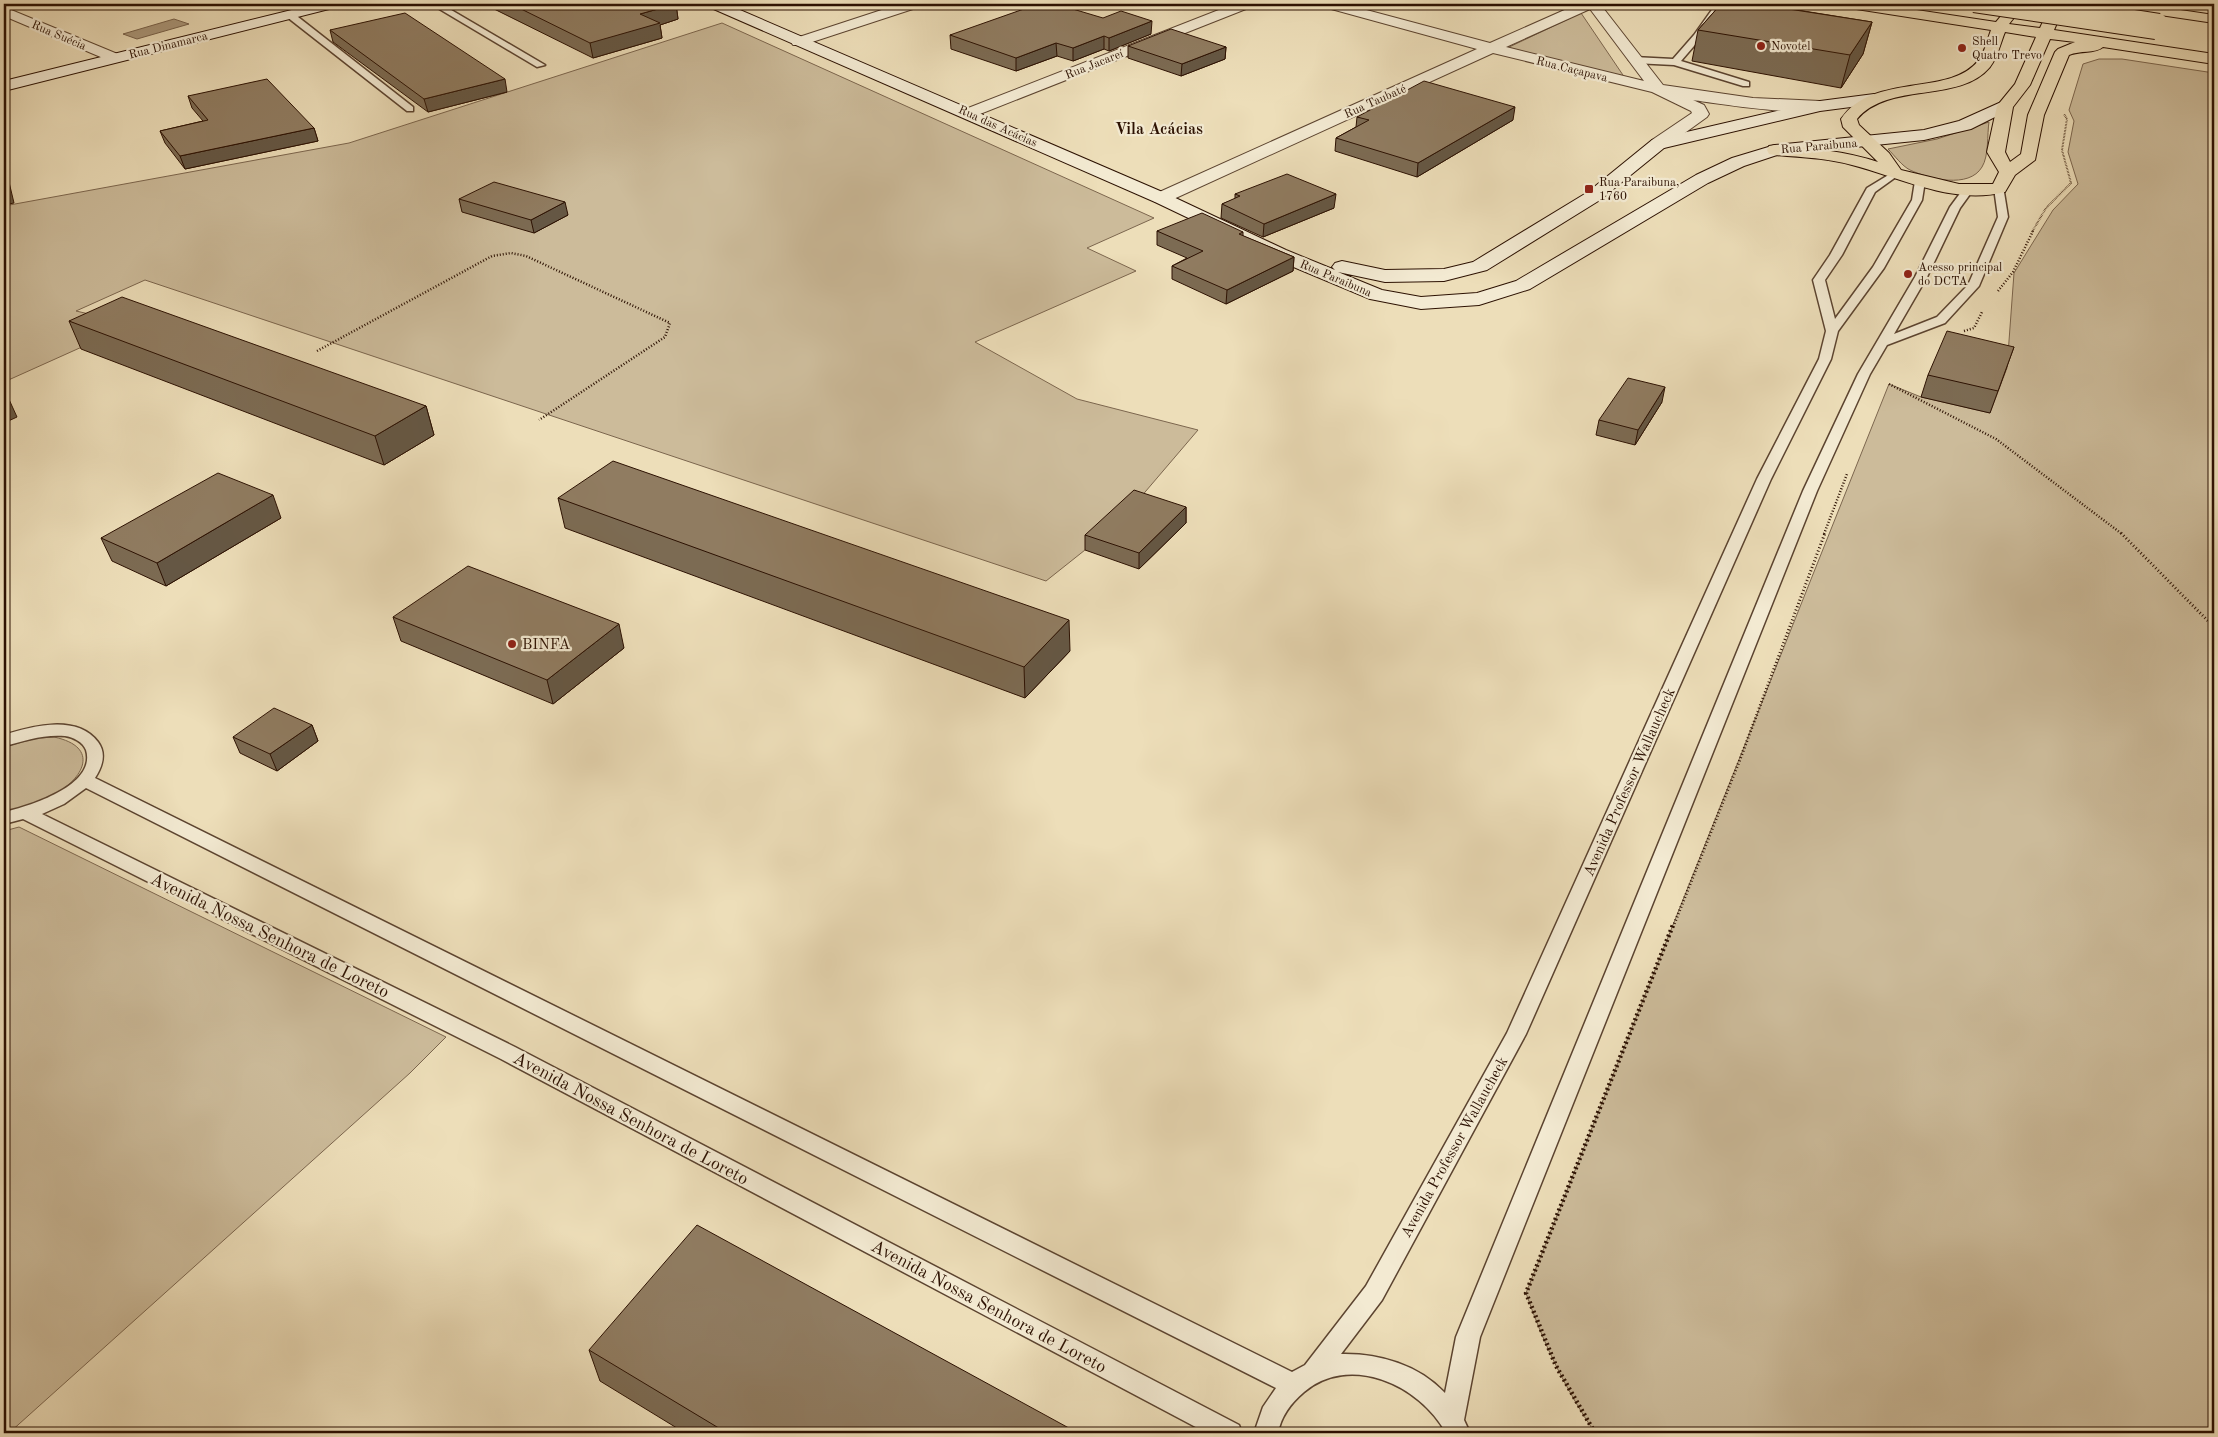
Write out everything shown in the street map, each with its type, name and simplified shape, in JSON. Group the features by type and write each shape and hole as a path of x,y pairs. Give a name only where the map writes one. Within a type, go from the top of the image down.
{"main road":[{"name":"Rua Dinamarca","path":"4,86 332,4"},
{"name":"Rua das Acácias","path":"714,4 1161,198 1279,254"},
{"path":"798,42 914,4"},
{"name":"Rua Jacareí","path":"969,114 1246,4"},
{"name":"Rua Caçapava","path":"1329,4 1490,48 1659,90 1753,104 1820,106"},
{"name":"Rua Taubaté","path":"1161,198 1589,4"},
{"path":"1593,4 1634,60 1659,90"},
{"path":"1850,4 2214,59"},
{"path":"1974,4 2160,21 2214,19"},
{"name":"Rua Paraibuna","path":"1658,144 1820,106 1944,85 1985,66 2000,27 2018,4"},
{"path":"2044,4 2214,30"},
{"path":"2008,172 1996,152 2005,106 2022,85 2058,4"},
{"path":"2113,4 2160,21 2176,34"},
{"name":"Rua Suécia","path":"4,11 115,58"},
{"path":"1775,150 1821,154 1855,160 1920,181 1968,190 1984,191 1998,188 2008,172 2029,156 2036,115 2063,52 2075,47 2092,46 2192,56"},
{"name":"Rua Paraibuna","path":"1279,254 1385,276 1444,275 1480,266 1594,196 1658,144 1701,114 1698,108 1659,90"},
{"path":"1874,98 1853,112 1849,119 1851,127 1883,156 1895,174"},
{"name":"Rua Paraibuna","path":"1279,254 1377,295 1422,303 1479,299 1523,285 1702,179 1738,162 1775,150 1924,135 1965,125 2005,106"}],"lane":[{"path":"435,4 540,65"},
{"path":"1675,62 1697,37 1720,4"},
{"path":"290,15 410,109"},
{"path":"1634,60 1675,62 1746,84"},
{"path":"1832,331 1819,280 1836,255 1872,190 1895,174"},
{"name":"Avenida Professor Wallaucheck","path":"1314,1372 1374,1293 1516,1034 1764,479 1825,359 1832,331 1878,268 1917,200 1920,181"},
{"path":"1883,342 1941,320 1973,286 2002,217 1998,188"},
{"path":"1455,1427 1472,1328 1810,491 1864,374 1921,277 1955,207 1968,190"},
{"path":"4,740 47,730 78,735 88,741 94,750 95,759 92,769 84,780 69,793 49,805 27,814 4,818"},
{"path":"84,780 1294,1385"},
{"name":"Avenida Nossa Senhora de Loreto","path":"27,814 508,1053 1230,1433"},
{"path":"1266,1433 1277,1403 1294,1385 1314,1372 1337,1365 1370,1365 1402,1375 1430,1394 1455,1427"}],"path":[{"path":"1992,297 2014,272 2047,207 2065,192 2071,183 2062,150 2067,119 2062,110"},
{"path":"317,351 492,256 511,253 526,256 670,323 665,337 540,420"},
{"path":"1958,333 1974,328 1983,311"},
{"path":"1884,390 1893,375"},
{"path":"1889,384 1996,439 2115,527 2214,627"},
{"path":"1596,1433 1575,1404 1547,1347 1526,1293 1739,762 1850,466"}],"shaded area":[{"path":"1581,13 1627,81 1505,49"},
{"path":"174,19 189,24 137,39 123,34"},
{"path":"722,23 1154,218 1087,248 1136,271 975,342 1077,399 1198,430 1134,505 1085,550 1046,581 145,280 76,311 133,324 4,382 4,206 349,143"},
{"path":"2099,59 2122,59 2214,73 2214,1433 1595,1433 1574,1400 1556,1366 1526,1293 1889,384 1921,397 1990,413 2007,368 2014,273 2053,210 2078,184 2068,152 2074,121 2069,110 2083,64"},
{"path":"1989,122 1987,151 1984,162 1976,174 1968,178 1959,180 1938,179 1918,173 1904,166 1888,149 1937,139"},
{"path":"54,737 69,742 78,748 83,764 79,772 63,789 47,799 23,808 4,812 4,747 37,738"},
{"path":"19,827 446,1037 410,1073 9,1433 4,1433 4,831"}],"building":[{"path":"511,4 676,4 640,14 660,23 590,43"},
{"path":"1038,4 1056,4 1103,18 1121,11 1152,21 1109,38 1104,36 1073,48 1056,43 1016,58 950,35"},
{"path":"1721,4 1779,4 1776,7 1872,22 1850,55 1698,30"},
{"path":"405,13 505,79 424,99 330,30"},
{"path":"1171,29 1226,47 1182,64 1128,46"},
{"path":"267,79 314,128 180,156 160,131 208,120 188,96"},
{"path":"1424,81 1515,107 1418,163 1336,138 1369,120 1357,117"},
{"path":"1287,174 1336,194 1264,224 1222,204 1240,196 1235,194"},
{"path":"494,182 565,202 531,220 459,199"},
{"path":"1202,213 1243,232 1239,234 1294,257 1227,290 1172,266 1203,251 1157,231"},
{"path":"122,297 426,406 375,436 69,321"},
{"path":"1947,331 2014,347 1998,391 1928,375"},
{"path":"1628,378 1665,387 1638,430 1599,420"},
{"path":"613,461 1069,620 1024,667 558,498"},
{"path":"218,473 273,495 157,563 101,538"},
{"path":"1134,490 1186,507 1139,553 1085,535"},
{"name":"BINFA","path":"468,566 619,624 547,680 393,617"},
{"path":"274,708 312,725 270,754 233,737"},
{"path":"697,1225 1078,1433 727,1433 589,1350"}],"place":[{"name":"Novotel","path":"1761,46"},
{"name":"Shell Quatro Trevo","path":"1962,48"},
{"name":"Rua Paraibuna, 1760","path":"1589,189"},
{"name":"Acesso principal do DCTA","path":"1908,274"},
{"name":"BINFA","path":"512,644"}],"district":[{"name":"Vila Acácias","path":"1159,128"}]}
